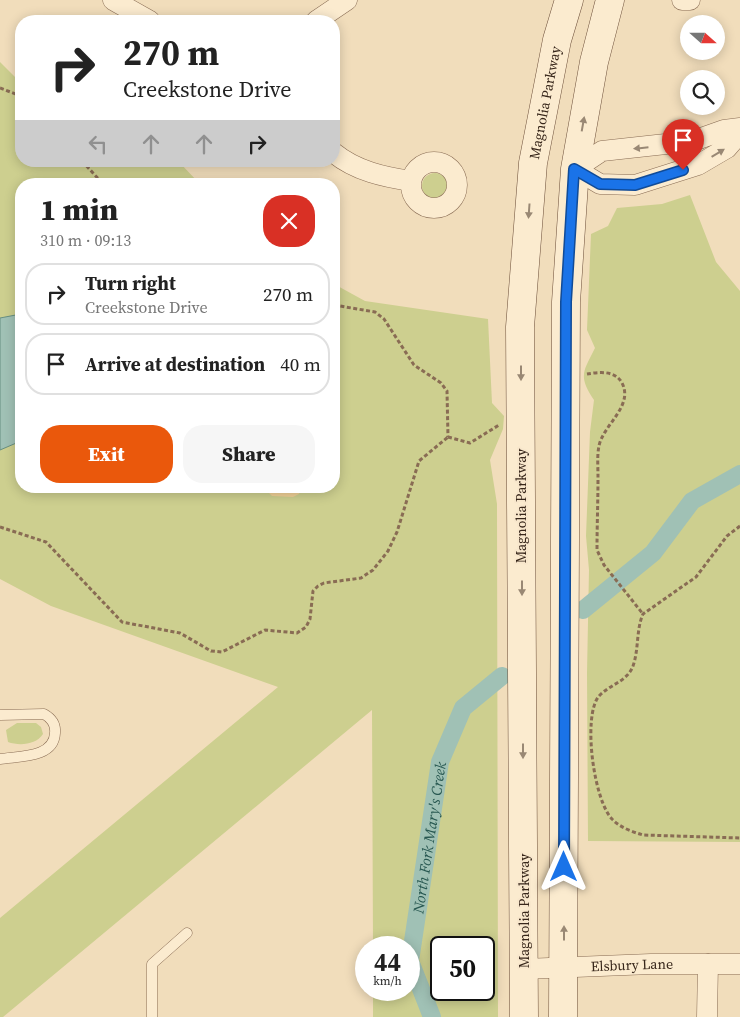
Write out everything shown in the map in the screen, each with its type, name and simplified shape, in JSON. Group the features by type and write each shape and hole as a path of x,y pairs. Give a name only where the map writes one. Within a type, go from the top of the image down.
{"main road":[{"name":"Magnolia Parkway","path":"524,1017 520,327 533,163 557,40 569,0"},
{"path":"563,1017 566,302 574,169 594,62 610,0"},
{"path":"533,163 574,169"}],"street":[{"path":"114,0 140,15"},
{"path":"325,15 347,0"},
{"path":"682,0 690,0"},
{"path":"740,128 724,130 694,141 602,151 574,169 600,184 635,185 698,165 727,148 740,133"},
{"path":"340,156 364,170 381,176 411,181"},
{"path":"707,1017 708,964"},
{"name":"Elsbury Lane","path":"524,969 740,964"}],"lane":[{"path":"0,716 44,714 50,717 56,728 55,739 49,749 34,754 0,759"},
{"path":"152,1017 152,964 187,933"}],"path":[{"path":"0,88 15,94"},
{"path":"87,167 98,178"},
{"path":"340,306 375,312 384,319 414,365 441,383 447,391 448,437"},
{"path":"583,375 602,372 613,375 622,383 624,396 620,409 606,428 598,446 597,550 604,566 643,614"},
{"path":"448,437 470,443 504,422"},
{"path":"0,527 46,542 122,622 180,633 210,652 222,652 265,630 297,633 306,628 310,619 313,591 318,586 324,583 361,578 373,570 388,551 397,532 419,461 448,437"},
{"path":"740,526 727,536 696,577 643,614 639,623 632,668 622,681 599,696 593,710 590,730 592,755 599,792 612,819 643,836 740,838"}],"green space":[{"path":"0,62 15,77 15,167 184,167 194,178 15,178 15,493 340,493 340,287 365,301 488,319 492,403 504,416 503,429 490,460 497,504 498,1017 373,1017 373,1001 420,1001 420,936 373,936 372,710 3,1017 0,1017 0,918 278,687 51,606 0,579"},
{"path":"435,173 444,177 448,186 444,195 435,199 426,195 422,186 426,177"},
{"path":"690,195 716,262 740,291 740,842 588,841 587,673 589,570 586,536 590,432 594,400 586,385 584,374 595,348 587,330 591,234 608,226 617,208 662,204"},
{"path":"17,723 36,723 41,727 43,734 40,738 27,744 8,742 6,730"}],"sand":[{"path":"269,493 299,493 293,497 272,496"}],"water":[{"path":"15,315 15,444 0,450 0,318"}],"waterway":[{"name":"North Fork Mary's Creek","path":"583,610 653,553 692,501 740,474"},
{"name":"North Fork Mary's Creek","path":"432,1017 410,961 440,762 463,708 502,676"}],"route":[{"path":"564,867 566,302 574,169 600,184 635,185 669,176 683,170"}]}
